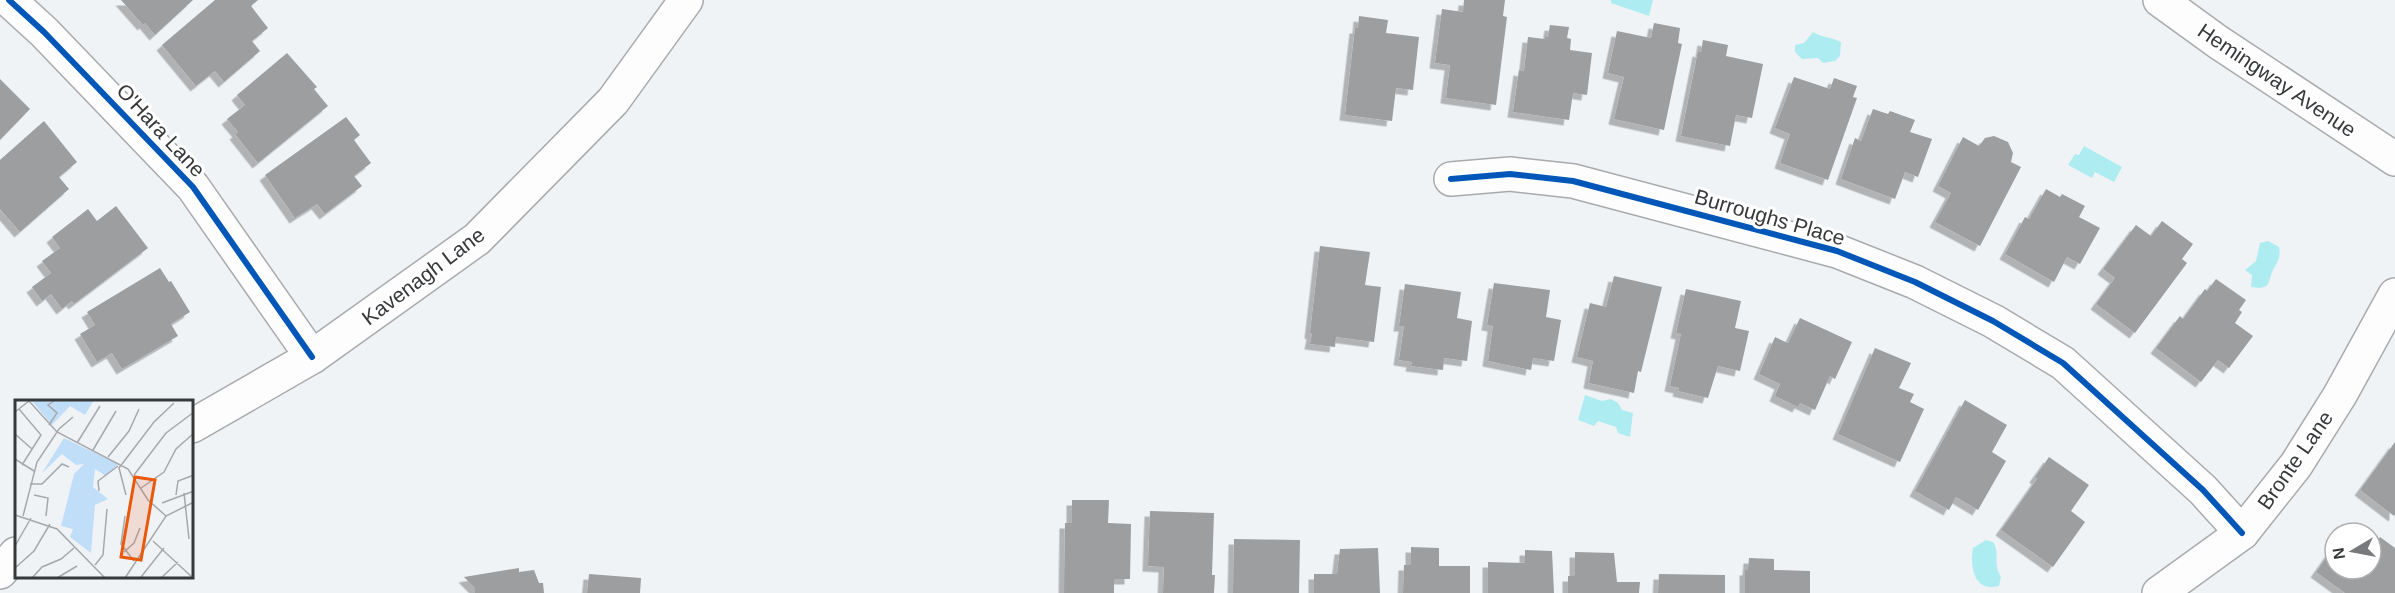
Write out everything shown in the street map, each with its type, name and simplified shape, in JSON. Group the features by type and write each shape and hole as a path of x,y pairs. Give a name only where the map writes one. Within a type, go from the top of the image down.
{"street":[{"name":"O'Hara Lane","path":"9,0 44,32 193,187 312,357"},
{"name":"Kavenagh Lane","path":"194,425 312,357 477,239 613,101 686,0"},
{"name":"Hemingway Avenue","path":"2160,0 2218,42 2395,159"},
{"name":"Burroughs Place","path":"1451,179 1510,174 1573,181 1837,251 1915,282 1993,321 2063,363 2203,490 2242,532"},
{"name":"Bronte Lane","path":"2159,593 2242,532 2296,465 2340,394 2395,296"},
{"path":"0,572 15,555"}],"water":[{"path":"1611,0 1653,0 1649,16 1611,3"},
{"path":"1813,32 1841,42 1840,56 1835,61 1823,63 1818,58 1802,59 1795,52 1795,45 1804,43"},
{"path":"2084,146 2122,167 2114,182 2095,172 2092,178 2068,165 2075,154 2079,155"},
{"path":"2268,241 2279,247 2279,259 2265,287 2251,287 2252,275 2245,270 2256,261 2260,243"},
{"path":"1585,395 1602,401 1611,399 1618,403 1622,410 1633,413 1630,437 1618,433 1616,427 1598,421 1594,426 1578,420"},
{"path":"1986,540 1993,542 1995,547 1997,567 2001,577 1999,586 1990,587 1979,582 1973,569 1973,548"}],"building":[{"path":"121,0 193,0 155,35"},
{"path":"215,0 258,0 251,6 268,28 252,41 260,51 224,82 215,71 196,86 162,45"},
{"path":"1464,0 1505,0 1503,16 1507,17 1496,105 1446,98 1450,65 1435,63 1442,9 1463,12"},
{"path":"1359,16 1388,20 1386,33 1419,37 1413,90 1396,88 1392,121 1345,115 1355,28 1358,28"},
{"path":"1654,23 1680,28 1678,43 1682,44 1664,130 1614,119 1624,77 1608,73 1617,31 1651,38"},
{"path":"1550,25 1569,27 1567,38 1571,39 1570,50 1592,53 1587,95 1573,93 1569,120 1513,112 1519,70 1524,71 1528,37 1545,39 1545,36 1548,37"},
{"path":"1703,40 1728,45 1726,56 1763,64 1752,118 1736,115 1730,146 1681,136 1698,51 1701,52"},
{"path":"287,53 317,87 314,89 328,106 258,163 235,134 238,132 227,119 245,105 237,95"},
{"path":"1794,77 1830,89 1834,78 1857,86 1853,97 1857,98 1828,180 1780,163 1790,134 1775,128"},
{"path":"0,79 30,109 0,140"},
{"path":"1873,109 1888,114 1890,111 1915,120 1910,132 1932,139 1918,177 1905,172 1895,199 1841,179 1855,138 1861,141"},
{"path":"346,117 360,135 354,140 371,163 354,176 362,186 325,214 317,204 295,218 265,175"},
{"path":"44,121 77,162 59,177 69,189 20,232 0,209 0,160"},
{"path":"1994,136 2008,142 2013,153 2011,162 2021,167 1980,246 1935,222 1951,193 1938,186 1963,137 1979,146 1985,138"},
{"path":"2046,189 2060,197 2062,194 2085,206 2079,217 2100,228 2080,264 2067,257 2054,282 2005,254 2025,217 2029,219"},
{"path":"116,206 148,248 74,304 72,301 62,309 51,294 42,301 32,287 51,273 42,261 60,248 52,237 88,209 97,221"},
{"path":"2162,221 2193,244 2182,259 2187,263 2135,333 2096,304 2115,278 2103,269 2136,225 2151,236"},
{"path":"1320,246 1370,252 1365,285 1381,287 1374,342 1336,337 1335,347 1310,344"},
{"path":"160,268 190,312 171,324 178,336 122,369 112,353 97,362 80,334 95,325 87,312"},
{"path":"1614,276 1662,287 1634,393 1589,383 1593,361 1577,357 1590,303 1606,307"},
{"path":"2216,279 2246,300 2239,310 2242,312 2235,323 2253,336 2229,368 2218,360 2201,382 2156,348 2180,316 2183,319 2205,289 2207,291"},
{"path":"1494,283 1550,290 1546,317 1561,320 1554,361 1533,358 1531,370 1488,361 1493,326 1487,325"},
{"path":"1405,284 1461,292 1457,318 1472,321 1467,361 1444,358 1443,370 1411,366 1412,362 1399,360 1404,326 1399,326"},
{"path":"1686,289 1741,301 1735,328 1749,331 1740,371 1718,366 1708,398 1678,391 1679,388 1670,386 1681,334 1676,333"},
{"path":"1800,318 1852,342 1835,379 1830,376 1815,410 1800,403 1798,407 1775,396 1780,384 1759,374 1775,337 1788,343"},
{"path":"1875,348 1911,363 1899,388 1914,394 1910,402 1924,409 1900,462 1838,434"},
{"path":"1965,400 2007,425 1992,452 2006,461 1978,510 1956,497 1949,510 1915,491"},
{"path":"2395,442 2395,514 2394,516 2360,490"},
{"path":"2049,457 2089,485 2071,511 2085,522 2053,567 2001,530 2037,479 2035,477"},
{"path":"1072,500 1109,500 1108,523 1131,524 1130,579 1114,579 1114,593 1064,593 1065,523 1072,523"},
{"path":"1150,511 1214,513 1212,575 1215,575 1214,593 1163,593 1164,567 1148,566"},
{"path":"1234,539 1300,540 1299,593 1233,593"},
{"path":"2383,539 2395,548 2395,593 2345,593 2328,581 2383,581"},
{"path":"1411,547 1439,548 1439,566 1470,566 1470,593 1403,593 1404,565 1411,565"},
{"path":"1378,548 1380,593 1314,593 1314,574 1337,574 1340,549"},
{"path":"1525,550 1552,551 1554,593 1488,593 1488,562 1525,563"},
{"path":"1575,552 1614,553 1617,582 1640,582 1639,593 1568,593 1568,576 1574,576 1575,573"},
{"path":"1749,558 1774,559 1774,570 1810,571 1810,593 1745,593 1745,570 1748,570"},
{"path":"2323,562 2323,577 2316,572"},
{"path":"519,568 519,572 534,570 539,583 543,583 544,593 475,593 475,588 464,577"},
{"path":"589,574 641,578 640,593 587,593"},
{"path":"1659,574 1725,575 1725,593 1658,593"}],"cycle path":[{"path":"9,0 44,32 193,187 312,357"},
{"path":"1451,179 1510,174 1573,181 1837,251 1915,282 1993,321 2063,363 2203,490 2242,533"}]}
